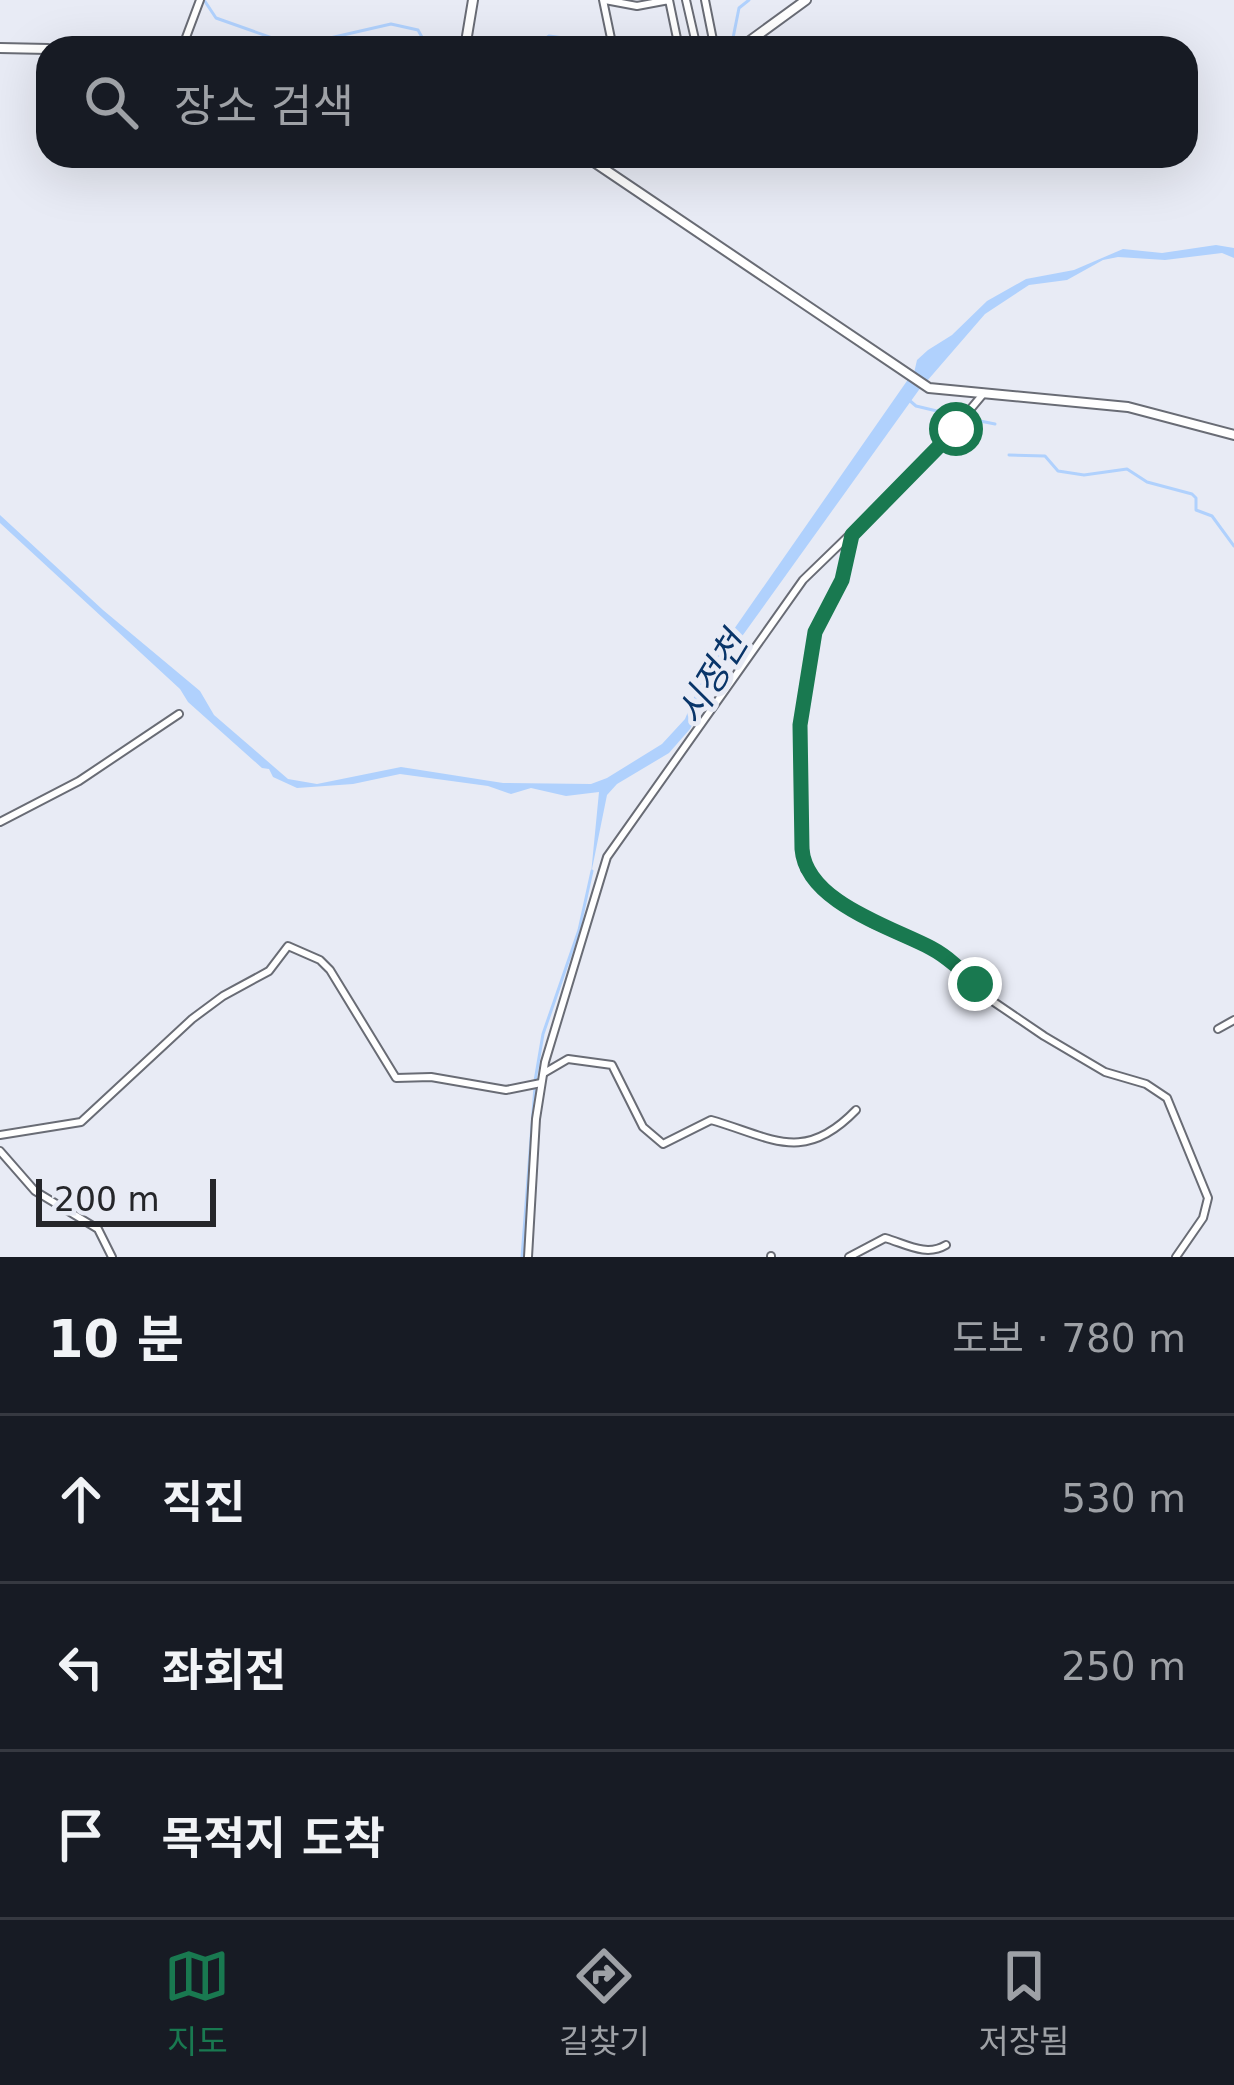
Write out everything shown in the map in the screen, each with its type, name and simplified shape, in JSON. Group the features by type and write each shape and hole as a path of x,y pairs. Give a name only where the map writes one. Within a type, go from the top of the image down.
{"main road":[{"path":"468,36 473,0"},
{"path":"756,36 806,0"},
{"path":"0,48 36,49"},
{"path":"603,168 925,386 1128,406 1234,435"}],"street":[{"path":"186,36 200,0"},
{"path":"612,36 604,0 637,6 669,0 676,36"},
{"path":"686,0 694,36"},
{"path":"704,0 712,36"},
{"path":"528,1257 549,1043 607,856 810,572 932,455 984,393"},
{"path":"852,535 842,580 815,632 806,674 800,725 806,869 820,886 872,923 949,960 991,1000 1044,1036 1105,1072 1164,1094 1208,1198 1203,1218 1177,1257"},
{"path":"0,821 80,782 179,714"},
{"path":"0,1135 84,1120 192,1019 269,971 288,946 330,970 397,1078 431,1077 506,1090 542,1083"},
{"path":"1218,1029 1234,1020"},
{"path":"544,1073 568,1060 612,1065 643,1127 663,1144 711,1120 764,1140 807,1142 838,1128 856,1110"},
{"path":"0,1151 35,1191 98,1229 112,1257"},
{"path":"849,1257 885,1238 925,1254 946,1245"}],"water":[{"path":"1216,245 1234,248 1234,258 1222,253 1165,260 1118,257 1067,280 1029,285 985,314 927,381 914,373 917,360 928,350 952,335 987,301 1026,279 1074,270 1123,249 1162,253"},
{"name":"시정천","path":"909,378 921,387 730,653 690,729 669,753 607,795 591,874 599,792 566,796 531,788 511,794 488,786 400,774 297,788 273,777 0,523 0,515 200,691 214,715 288,779 317,784 401,767 503,783 591,784 662,744 685,719 725,642"}],"waterway":[{"path":"204,0 216,18 267,36"},
{"path":"733,36 739,8 749,0"},
{"path":"339,36 391,24 418,30 421,36"},
{"path":"909,400 962,417"},
{"path":"970,419 995,424"},
{"path":"1009,455 1045,456 1058,471 1084,475 1127,469 1147,482 1192,494 1196,510 1212,516 1234,546"},
{"path":"535,1081 543,1034 579,930 592,871"},
{"path":"522,1257 535,1086"}],"route":[{"path":"956,429 852,535 842,580 815,632 800,725 802,849 806,869 820,886 872,923 941,954 975,984"}]}
